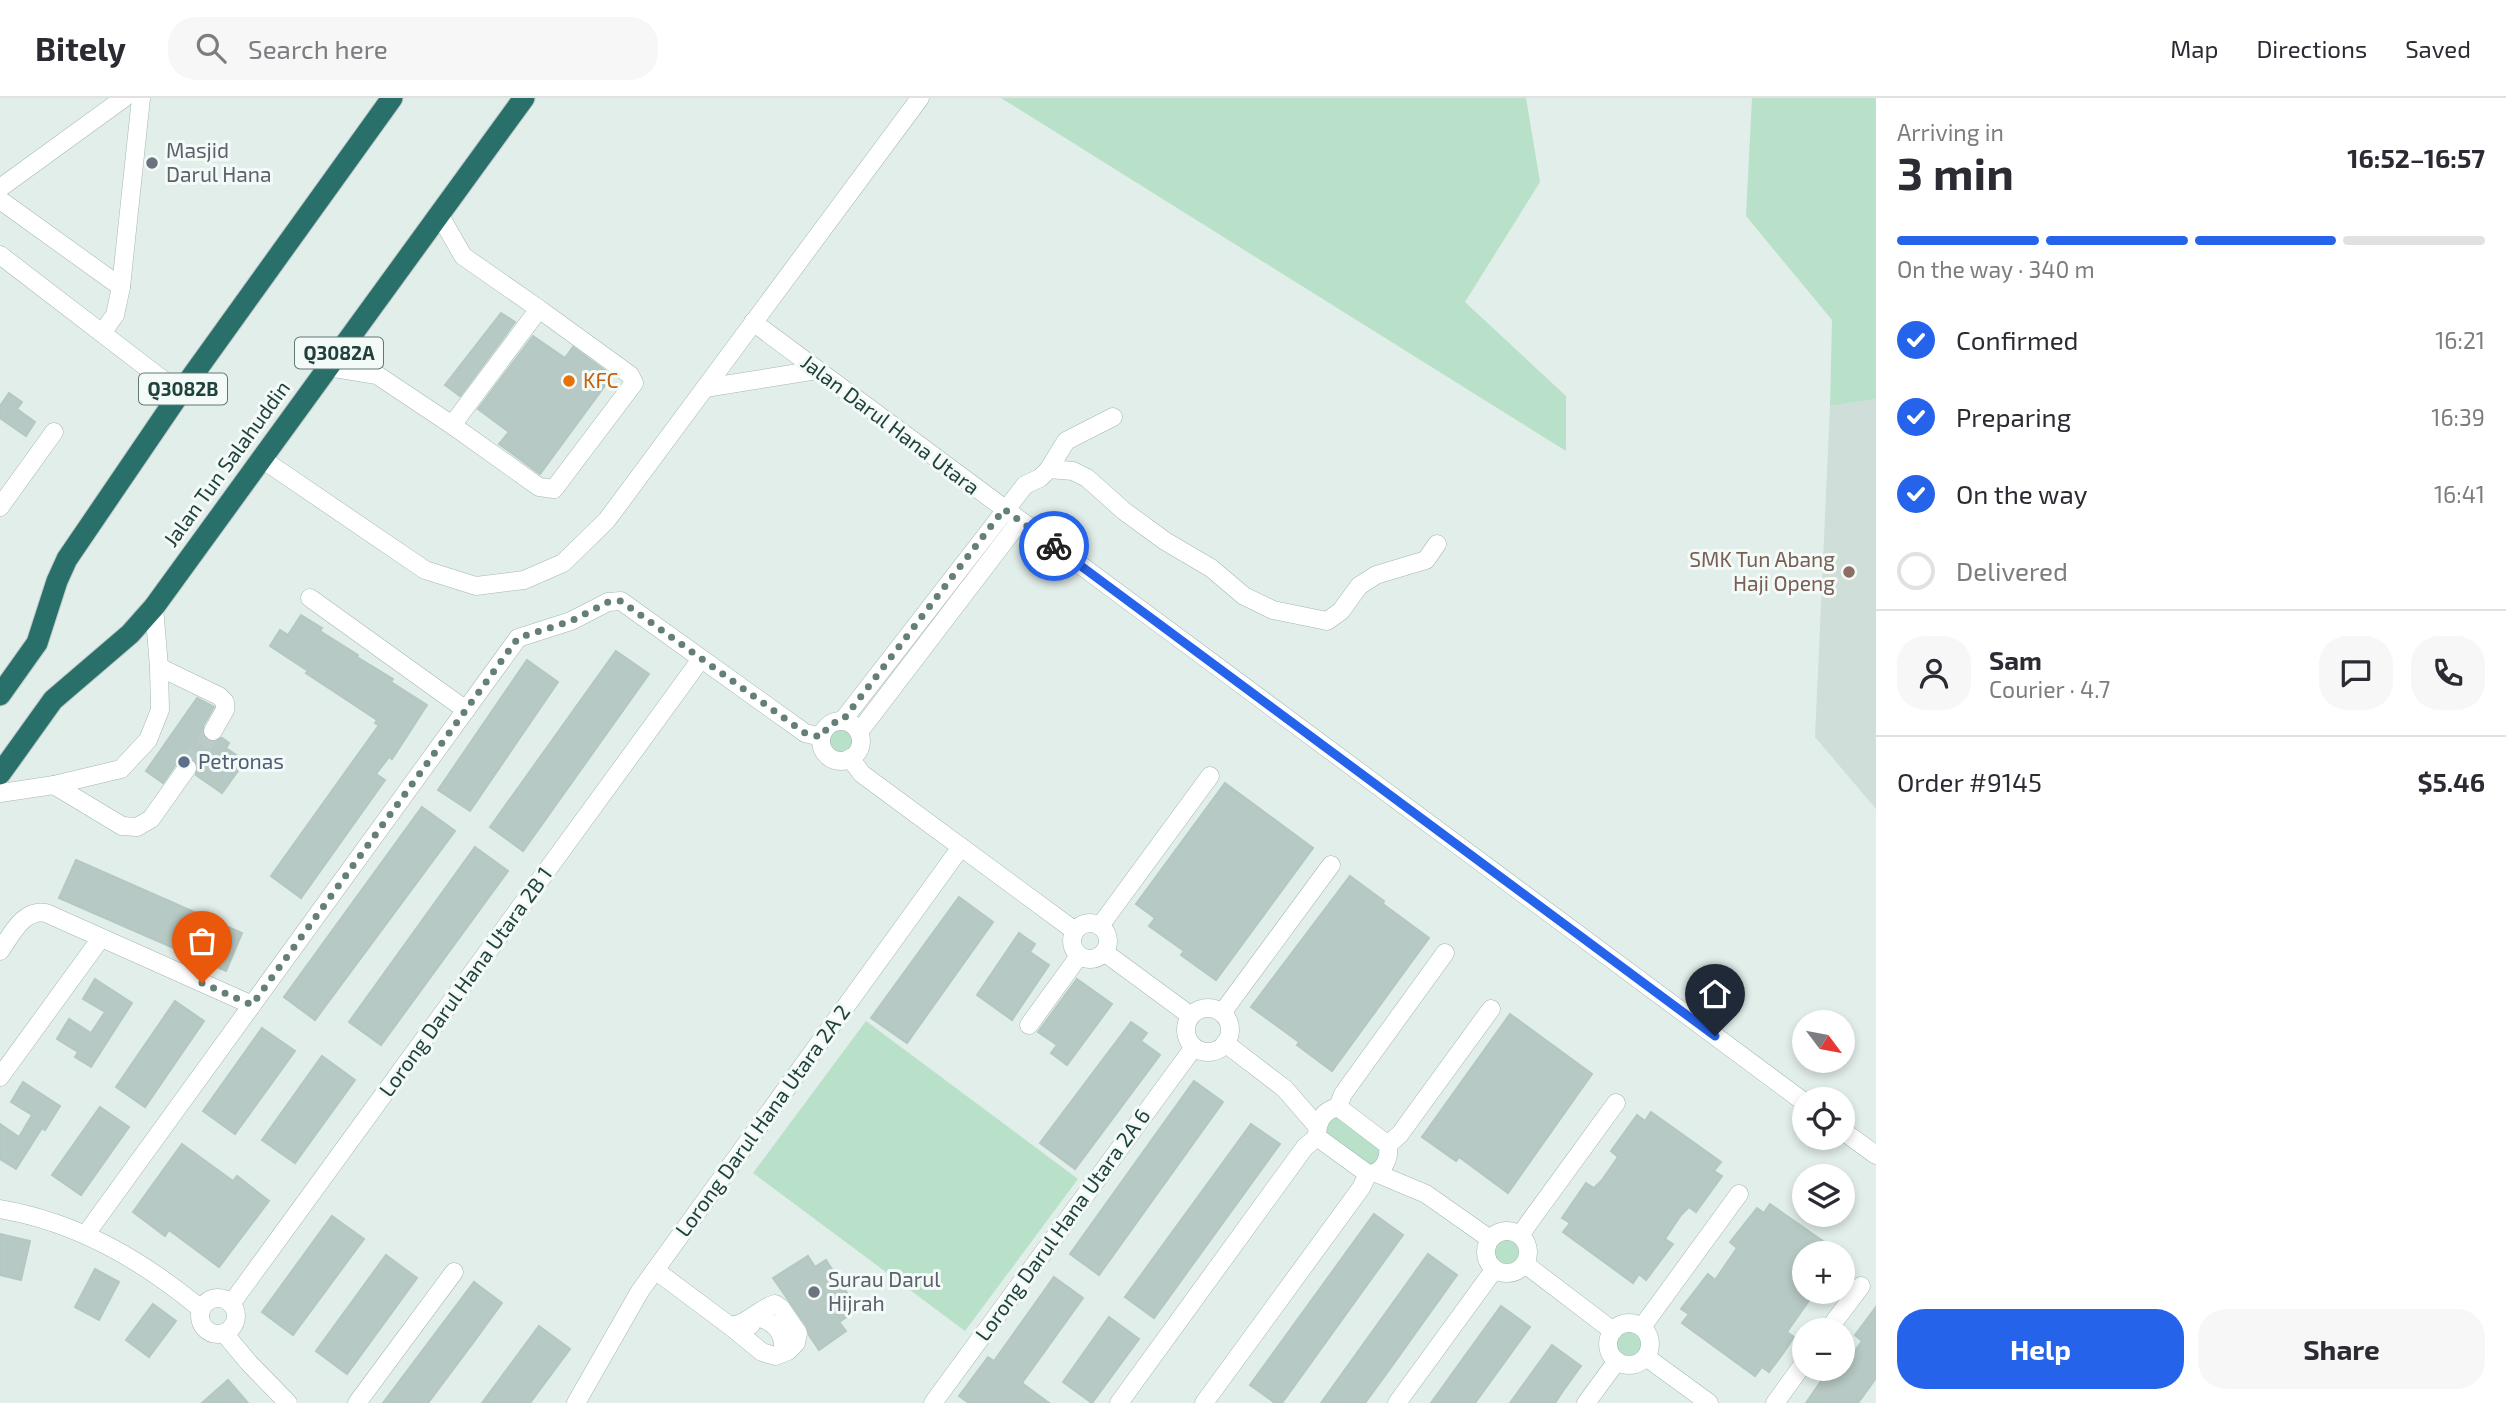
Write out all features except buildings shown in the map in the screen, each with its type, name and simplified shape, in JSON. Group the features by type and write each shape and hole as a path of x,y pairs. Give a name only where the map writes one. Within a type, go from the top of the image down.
{"highway":[{"name":"Q3082B","path":"0,695 37,643 67,559 180,393 392,98"},
{"name":"Jalan Tun Salahuddin","path":"0,774 53,700 130,634 154,607 524,98"}],"street":[{"path":"0,188 124,98"},
{"path":"102,333 115,315 121,287 141,98"},
{"path":"262,458 425,570 475,586 524,580 563,563 607,520 920,98"},
{"path":"0,200 121,287"},
{"path":"328,367 377,375 538,487 554,489 634,383 630,375 463,256 439,214"},
{"path":"0,255 180,393"},
{"path":"452,425 539,309"},
{"name":"Jalan Darul Hana Utara","path":"753,322 1792,1093"},
{"path":"705,388 817,370"},
{"path":"843,720 1025,485 1040,478 1049,469 1066,440 1113,417"},
{"path":"0,507 54,432"},
{"path":"1049,469 1073,471 1087,478 1165,541 1212,568 1244,596 1273,611 1307,618 1327,621 1341,611 1359,586 1376,575 1426,560 1437,544"},
{"path":"859,732 1020,521"},
{"path":"310,598 466,710"},
{"path":"86,1234 518,638 571,621 608,602 621,601 805,733 821,737"},
{"path":"0,793 54,785 121,769 148,740 160,710 154,607"},
{"name":"Lorong Darul Hana Utara 2B 1","path":"231,1304 701,659"},
{"path":"159,667 219,696 225,702 225,710 213,731"},
{"path":"843,720 850,722 859,732 860,746 858,752 841,761 829,757 822,747 821,737 830,724 843,720"},
{"path":"850,758 862,774 1075,931"},
{"path":"54,785 122,826 137,827 151,819 187,768"},
{"path":"1100,926 1210,776"},
{"name":"Lorong Darul Hana Utara 2A 2","path":"576,1403 655,1270 961,847"},
{"path":"1222,1013 1331,865"},
{"path":"0,951 29,914 46,913 252,1005"},
{"path":"1085,924 1100,926 1108,940 1104,952 1090,960 1079,956 1073,947 1075,931 1085,924"},
{"path":"0,1077 101,938"},
{"path":"1104,952 1191,1016"},
{"path":"1119,1403 1445,953"},
{"path":"1029,1025 1079,956"},
{"path":"1207,1008 1222,1013 1230,1030 1225,1043 1213,1051 1194,1047 1186,1032 1191,1016 1207,1008"},
{"path":"1204,1403 1361,1188 1372,1174 1385,1165 1389,1150 1491,1009"},
{"path":"1225,1043 1285,1089 1317,1132 1372,1174 1426,1194 1490,1239"},
{"name":"Lorong Darul Hana Utara 2A 6","path":"933,1403 1194,1047"},
{"path":"1285,1089 1333,1108 1389,1150 1426,1194"},
{"path":"1520,1235 1616,1103"},
{"path":"1855,1140 1876,1155"},
{"path":"1642,1327 1739,1194"},
{"path":"0,1209 19,1212 86,1234 144,1266 201,1309"},
{"path":"1503,1231 1520,1235 1527,1243 1525,1264 1507,1274 1494,1270 1489,1265 1485,1251 1490,1239 1503,1231"},
{"path":"1525,1264 1614,1331"},
{"path":"655,1270 762,1352 775,1356 783,1353 796,1343 798,1333 781,1308 775,1304 767,1306 742,1325 730,1326"},
{"path":"1397,1403 1494,1270"},
{"path":"357,1403 454,1272"},
{"path":"1837,1318 1861,1286"},
{"path":"215,1298 227,1301 236,1315 233,1326 224,1333 213,1334 203,1327 201,1309 209,1300 215,1298"},
{"path":"751,1343 750,1331 754,1316"},
{"path":"1632,1323 1642,1327 1649,1336 1650,1343 1646,1357 1629,1365 1617,1360 1609,1350 1610,1336 1614,1331 1625,1324 1632,1323"},
{"path":"224,1333 288,1403"},
{"path":"1646,1357 1709,1403"},
{"path":"1586,1403 1617,1360"},
{"path":"1775,1403 1792,1380"}],"shaded area":[{"name":"SMK Tun Abang Haji Openg","path":"1876,399 1876,809 1815,737 1830,406"}],"green space":[{"path":"1001,98 1526,98 1540,182 1465,302 1566,396 1566,451"},
{"path":"1752,98 1876,98 1876,399 1830,406 1832,320 1746,216"},
{"path":"841,728 850,732 854,741 850,750 841,754 832,750 828,741 832,732"},
{"path":"866,1021 1078,1179 965,1331 753,1173"},
{"path":"1335,1115 1380,1144 1382,1155 1375,1164 1370,1165 1325,1136 1324,1125"},
{"path":"1507,1239 1516,1243 1520,1252 1516,1261 1507,1265 1498,1261 1494,1252 1498,1243"},
{"path":"1630,1331 1639,1335 1643,1344 1639,1353 1630,1357 1621,1353 1617,1344 1621,1335"}],"tunnel":[{"path":"187,768 213,731"}],"way so far":[{"path":"202,983 252,1005 518,638 571,621 608,602 621,601 805,733 821,737 830,724 843,720 1004,509 1054,546"}],"place":[{"name":"Masjid Darul Hana","path":"152,163"},
{"name":"KFC","path":"569,381"},
{"name":"SMK Tun Abang Haji Openg","path":"1849,572"},
{"name":"Petronas","path":"184,762"},
{"name":"Surau Darul Hijrah","path":"814,1292"}],"route":[{"path":"1054,546 1715,1036"}]}
